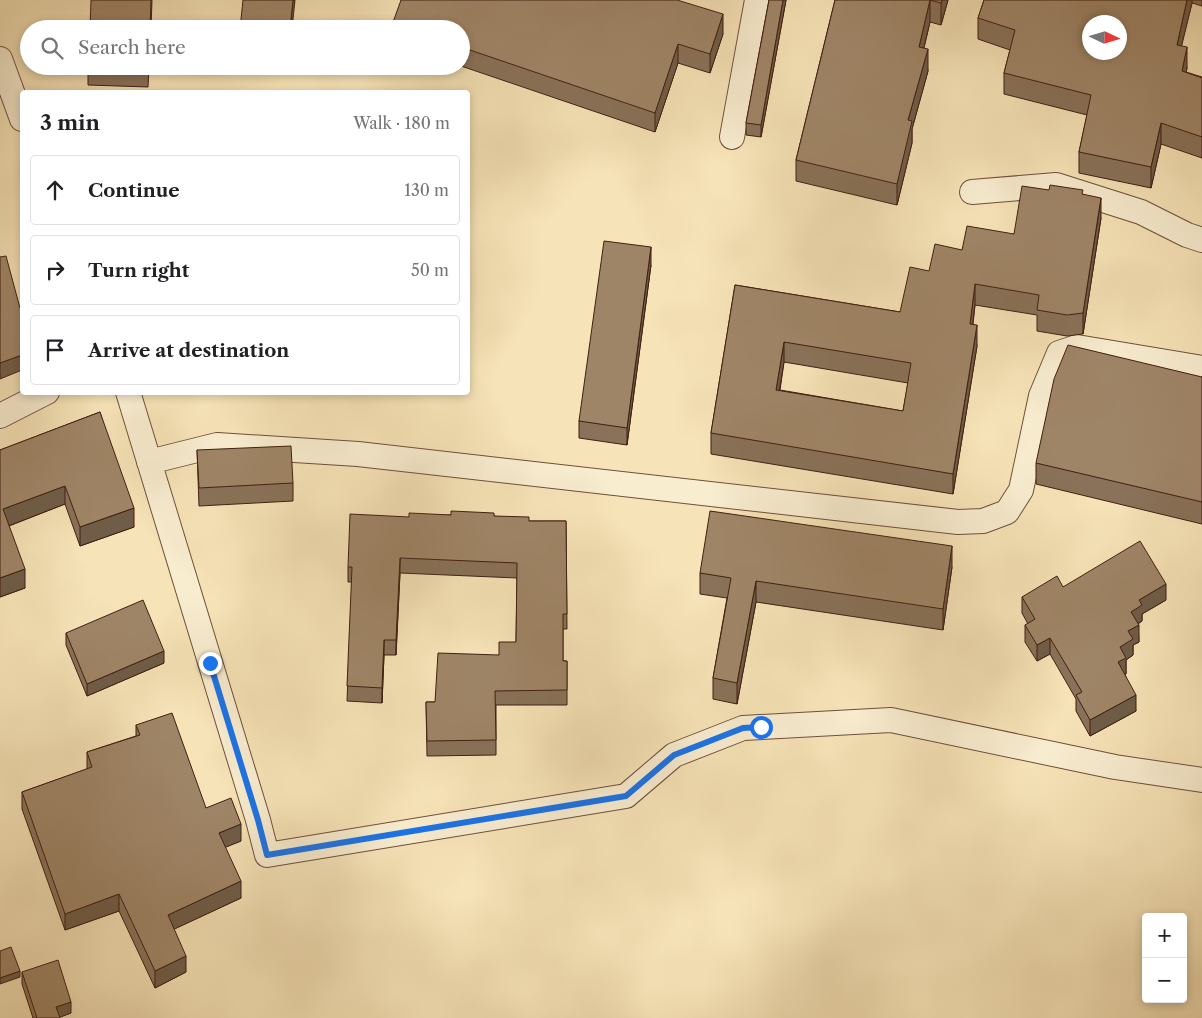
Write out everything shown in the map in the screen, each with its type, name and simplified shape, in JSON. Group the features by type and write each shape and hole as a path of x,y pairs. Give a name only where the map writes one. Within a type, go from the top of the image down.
{"street":[{"path":"732,137 757,0"},
{"path":"0,59 20,114"},
{"path":"972,192 1056,185 1141,212 1187,235 1202,240"},
{"path":"149,462 218,445 358,454 958,522 982,521 1007,512 1020,490 1041,396 1059,353 1077,347 1202,368"},
{"path":"0,416 41,395"},
{"path":"129,395 267,855 626,796 674,755 743,728 891,720 1115,767 1202,780"}],"building":[{"path":"91,0 151,0 150,20 90,20"},
{"path":"243,0 293,0 291,20 241,20"},
{"path":"401,0 677,0 723,14 710,54 678,44 655,113 470,50 470,20 394,20"},
{"path":"769,0 783,0 761,125 746,123"},
{"path":"835,0 930,0 919,47 928,49 908,120 912,121 897,184 796,160"},
{"path":"930,0 942,0 941,3"},
{"path":"984,0 1187,0 1177,45 1187,47 1182,71 1202,78 1202,137 1161,123 1151,167 1079,152 1091,95 1004,73 1015,30 978,18"},
{"path":"1050,185 1083,190 1082,194 1101,198 1083,313 1067,315 1037,310 1039,295 975,284 970,324 977,325 953,474 711,433 735,285 900,312 910,267 929,271 935,244 962,250 967,226 1014,234 1022,186 1049,190","holes":["784,342 911,363 903,411 776,390"]},
{"path":"604,241 651,247 627,428 579,421"},
{"path":"6,256 20,308 20,356 0,363 0,257"},
{"path":"1068,345 1202,377 1202,502 1036,463 1054,379"},
{"path":"100,412 134,508 80,527 65,486 3,509 25,569 0,578 0,450"},
{"path":"291,446 293,483 199,488 197,450"},
{"path":"451,511 494,513 494,516 529,517 529,521 566,521 567,614 563,614 563,661 567,661 567,690 495,691 496,740 427,741 426,702 435,702 438,653 499,655 499,642 516,642 517,563 400,558 396,640 384,640 382,688 347,686 352,567 348,567 350,514 409,517 409,513 451,515"},
{"path":"710,511 952,546 943,609 756,581 737,683 713,678 731,578 700,573"},
{"path":"1140,541 1166,584 1139,600 1142,605 1131,612 1139,625 1128,631 1133,639 1120,647 1126,658 1118,662 1136,695 1090,720 1076,695 1082,692 1050,638 1037,645 1025,625 1035,619 1022,597 1057,576 1063,587"},
{"path":"143,600 164,651 87,684 66,633"},
{"path":"172,713 206,808 231,798 241,824 219,833 241,881 168,915 186,956 155,971 119,894 65,914 22,792 92,767 87,752 140,735 136,725"},
{"path":"11,947 20,971 0,978 0,951"},
{"path":"58,960 71,1002 56,1007 60,1018 37,1018 22,972"}],"route":[{"path":"210,663 267,855 626,796 674,755 743,728 761,727"}]}
